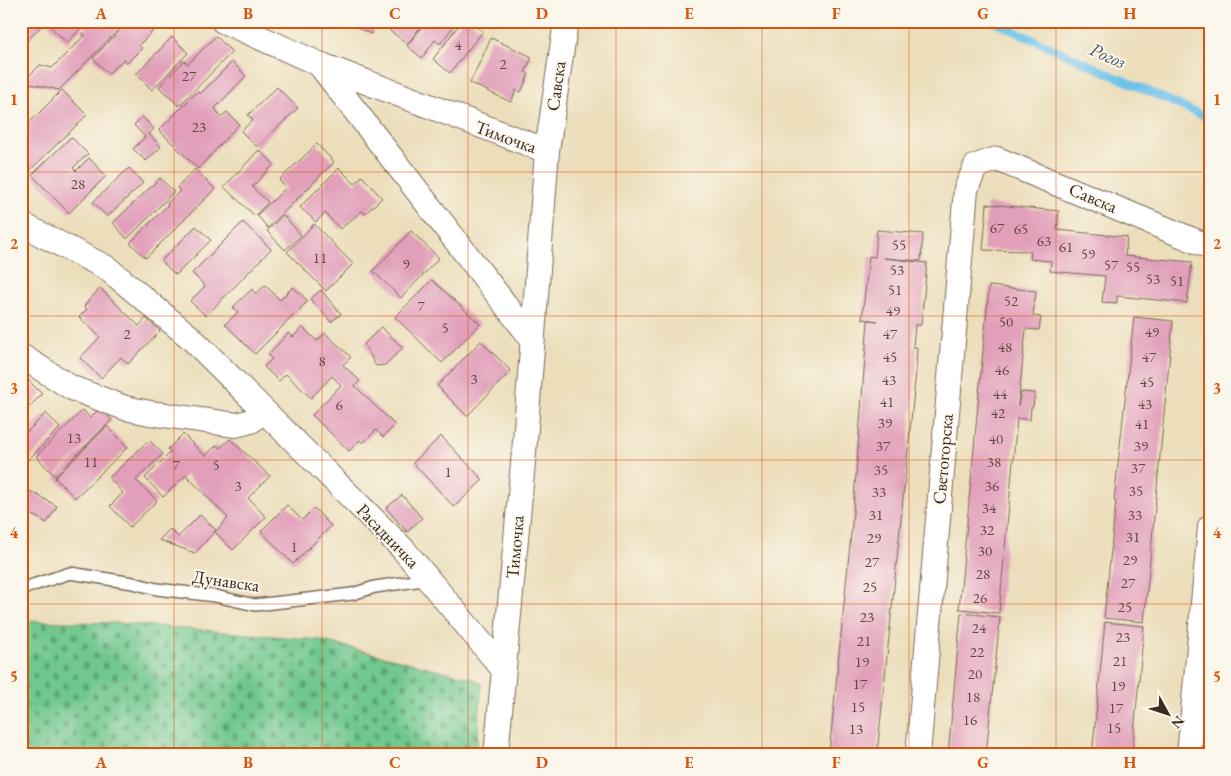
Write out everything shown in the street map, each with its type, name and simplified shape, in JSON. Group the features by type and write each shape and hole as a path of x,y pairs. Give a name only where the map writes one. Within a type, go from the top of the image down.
{"street":[{"name":"Тимочка","path":"223,21 318,64 547,151 525,441 496,755"},
{"name":"Савска","path":"547,151 566,21"},
{"name":"Тимочка","path":"318,64 532,339"},
{"name":"Савска","path":"976,166 997,159 1210,247"},
{"name":"Светогорска","path":"918,755 966,189 976,166"},
{"name":"Расадничка","path":"21,224 107,268 192,338 403,549 503,669"},
{"path":"21,356 72,388 134,410 236,425 246,424 263,411"},
{"path":"1189,755 1210,527"}],"lane":[{"name":"Дунавска","path":"21,588 70,573 124,581 157,589 215,596 255,605 352,594 375,587 429,579"}],"green space":[{"path":"21,621 118,623 319,640 471,678 482,684 476,755 21,755"}],"building":[{"path":"21,21 46,21 23,45"},
{"path":"52,21 88,21 67,43 49,25"},
{"path":"91,21 127,21 59,90 23,82 40,65 52,68 85,35 81,32"},
{"path":"129,21 151,21 157,27 139,45 142,48 127,63 124,59 108,74 93,58"},
{"path":"354,21 377,21 371,34 352,25"},
{"path":"389,21 424,21 408,44 390,31 393,26"},
{"path":"426,21 445,21 453,27 440,44 435,40 422,58 407,46"},
{"path":"462,21 470,21 483,31 450,73 433,59"},
{"path":"216,36 232,52 179,106 159,87 184,61 188,64"},
{"path":"172,37 188,53 152,90 136,74"},
{"path":"491,38 532,57 525,72 529,74 521,92 516,90 511,102 470,83"},
{"path":"232,62 246,76 215,108 221,117 227,112 239,124 198,169 159,130 198,91 200,94"},
{"path":"277,87 298,108 257,147 241,131 253,120 248,115"},
{"path":"62,90 87,115 21,179 21,131"},
{"path":"142,117 154,129 149,134 161,147 146,161 133,149 145,137 134,125"},
{"path":"71,137 88,154 73,168 76,171 89,158 106,176 69,213 32,175"},
{"path":"317,144 334,162 268,228 257,215 286,188 279,180"},
{"path":"259,150 274,164 252,187 268,202 255,216 224,187"},
{"path":"129,168 143,183 107,217 93,202"},
{"path":"339,168 355,184 362,176 382,198 365,214 362,211 340,229 325,213 316,222 300,207"},
{"path":"195,169 215,189 146,258 130,243 168,205 167,203 180,191 177,188"},
{"path":"160,178 174,192 127,239 113,223"},
{"path":"987,204 1059,211 1057,230 1127,237 1125,256 1192,262 1187,303 1117,296 1117,303 1102,302 1105,276 1050,271 1051,261 1030,259 1031,251 983,250"},
{"path":"283,215 301,235 285,250 267,231"},
{"path":"243,222 271,249 206,316 190,301 205,286 192,273"},
{"path":"314,224 353,264 326,291 287,252"},
{"path":"196,226 211,240 176,275 161,261"},
{"path":"877,230 923,234 921,261 884,258 927,263 921,325 915,325 913,347 917,347 916,371 877,755 829,755 852,524 868,320 878,321 862,319 869,256 875,257"},
{"path":"411,231 439,258 401,298 373,271"},
{"path":"432,280 480,324 442,363 395,317"},
{"path":"265,285 280,300 293,287 308,301 255,354 225,324 238,312 233,307 252,289 256,294"},
{"path":"989,286 1036,291 1033,316 1041,317 1039,330 1026,329 1018,406 1021,392 1035,393 1030,420 1017,418 999,613 959,609"},
{"path":"100,288 139,326 146,318 160,331 128,364 121,357 101,378 80,358 100,337 79,317 87,309 84,306"},
{"path":"321,290 341,314 331,322 310,299"},
{"path":"1134,317 1173,321 1144,622 1104,618 1116,501 1114,501"},
{"path":"302,327 317,341 325,333 351,357 343,365 360,381 355,386 395,425 383,437 376,430 363,443 360,440 349,451 312,415 341,385 332,376 311,398 286,374 279,381 264,367 272,359 268,355 288,333 293,337"},
{"path":"381,327 403,348 385,365 376,366 364,344"},
{"path":"481,341 511,371 467,416 437,386"},
{"path":"26,378 42,394 21,415 21,383"},
{"path":"100,408 112,420 55,476 36,456 83,410 90,418"},
{"path":"46,413 60,428 25,463 21,459 21,438"},
{"path":"107,426 128,447 75,498 55,478"},
{"path":"183,434 205,456 217,445 220,448 230,439 270,476 248,498 266,517 233,550 215,532 228,518 186,475 163,497 145,478 171,452 168,449"},
{"path":"441,436 483,480 454,507 413,463"},
{"path":"149,440 163,454 136,480 157,501 130,527 110,506 123,493 109,478"},
{"path":"21,486 57,506 47,523 21,509"},
{"path":"402,495 422,518 407,532 386,508"},
{"path":"287,505 302,520 314,508 331,526 293,564 261,531"},
{"path":"200,515 216,530 195,553 159,540 170,529 178,537"},
{"path":"961,613 1000,617 986,755 948,755"},
{"path":"1105,622 1144,626 1132,755 1092,755"}],"waterway":[{"name":"Рогоз","path":"992,21 1210,119"}]}
